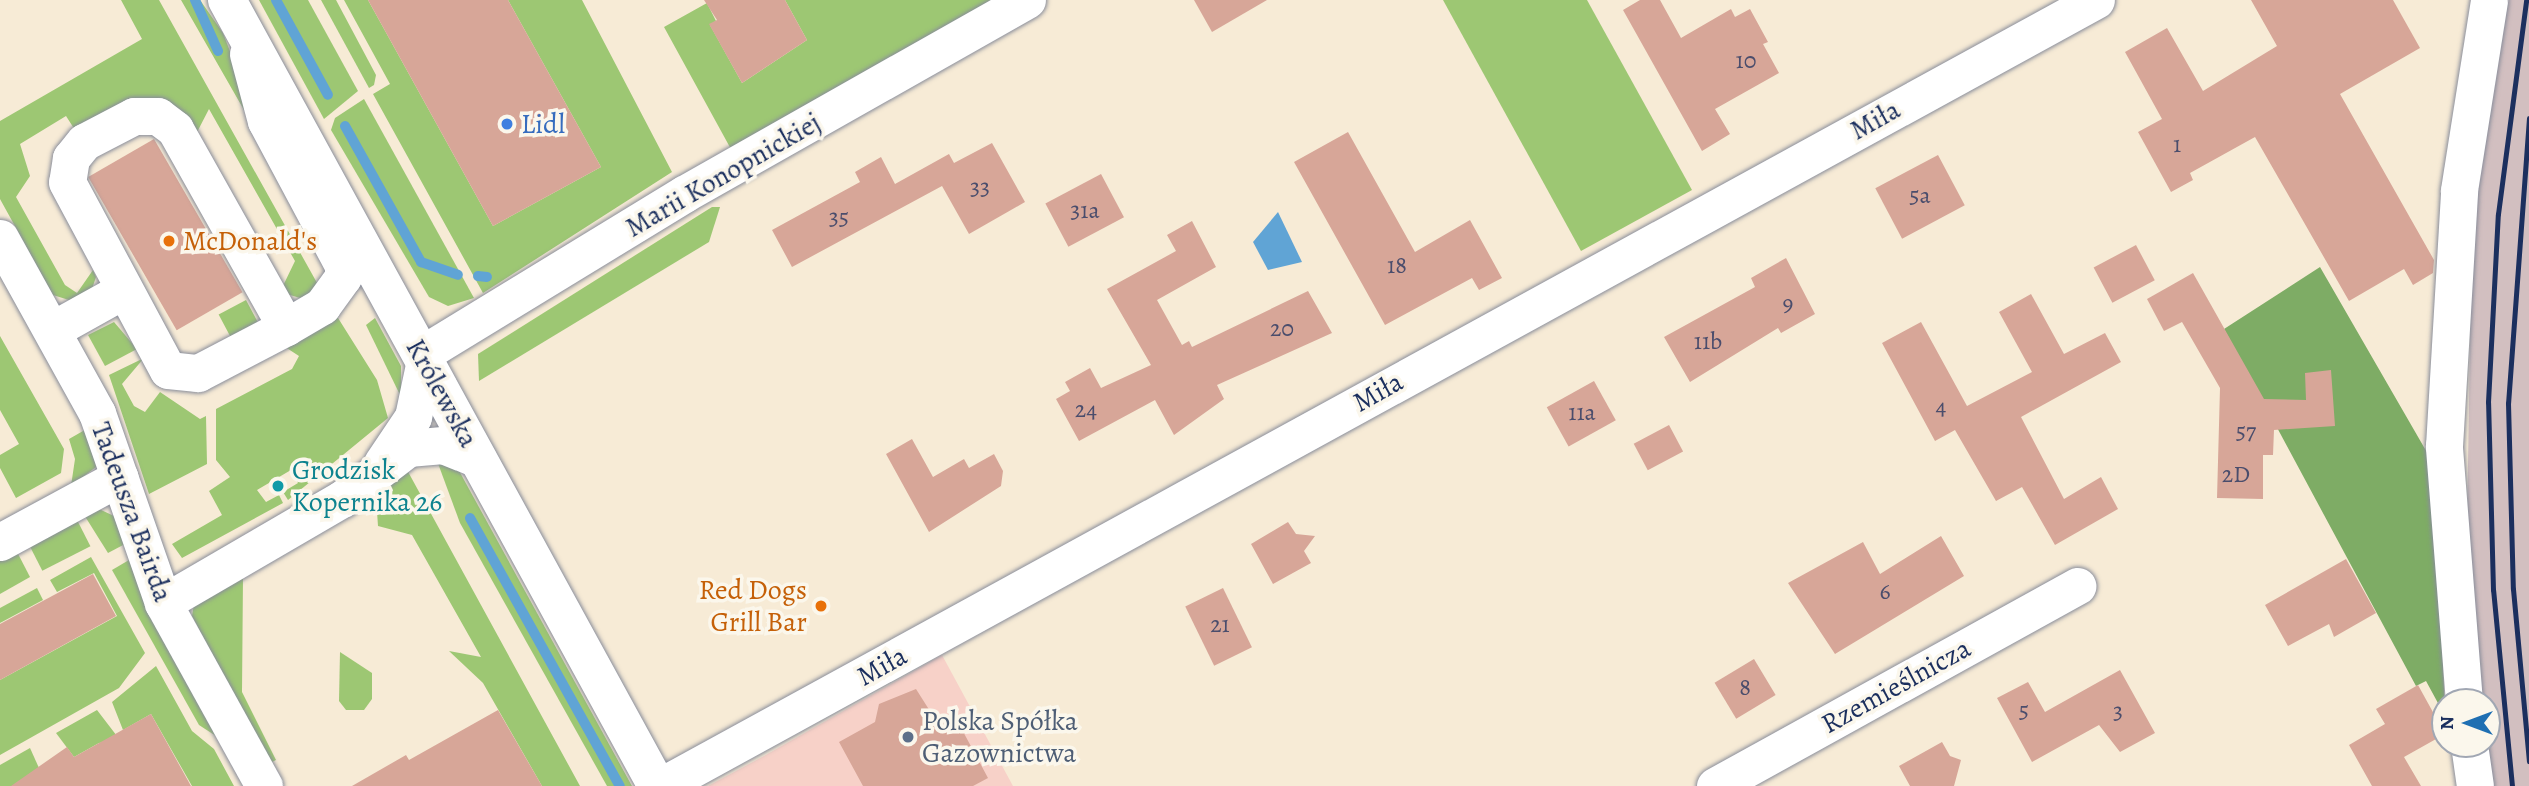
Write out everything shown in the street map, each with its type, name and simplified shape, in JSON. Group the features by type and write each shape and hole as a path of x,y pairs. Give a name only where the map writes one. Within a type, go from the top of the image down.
{"main road":[{"name":"Królewska","path":"235,16 659,786"}],"street":[{"name":"Marii Konopnickiej","path":"423,357 684,194 1027,0"},
{"name":"Miła","path":"659,786 2096,0"},
{"path":"2463,688 2444,446 2459,190 2489,0"},
{"path":"235,16 266,121 343,265 343,277 328,301 286,327 198,373 177,375 122,291 69,191 67,171 83,142 134,116 158,116 175,129 286,327"},
{"name":"Tadeusza Bairda","path":"0,237 97,413 163,603 264,786"},
{"path":"52,330 122,291"},
{"path":"163,603 342,499 381,464 413,416 423,357"},
{"path":"381,464 423,445 443,445 478,459"},
{"path":"0,542 120,477"},
{"name":"Rzemieślnicza","path":"1716,786 2077,586"},
{"path":"2471,758 2475,786"}],"shaded area":[{"path":"2502,0 2529,0 2529,786 2488,786 2488,758 2501,758 2501,688 2479,688 2467,529 2472,211"},
{"path":"942,655 1013,786 708,786 764,756"}],"green space":[{"path":"121,0 159,0 321,290 300,298 280,292 295,261 209,109 194,138 185,124 75,130 66,116 20,144 30,176 16,197 65,285 77,293 93,270 96,277 92,289 72,301 53,295 0,199 0,121 142,39"},
{"path":"181,0 200,0 223,33 258,125 299,206"},
{"path":"259,0 308,0 358,91 324,119"},
{"path":"321,0 336,0 376,75 374,85 369,88"},
{"path":"344,0 368,0 493,226 601,167 508,0 582,0 672,172 483,293 373,94 390,84"},
{"path":"785,0 995,0 732,151 664,27 707,3 716,21 710,25 742,83 807,40"},
{"path":"1443,0 1587,0 1692,190 1581,251"},
{"path":"364,99 474,298 448,306 429,297 331,130 335,118"},
{"path":"712,207 720,207 709,242 479,381 478,354"},
{"path":"2320,267 2436,468 2444,688 2431,688 2431,690 2426,681 2416,686 2224,329"},
{"path":"246,300 258,323 231,338 219,315"},
{"path":"333,310 377,380 388,418 288,500 283,492 298,483 291,470 257,490 266,502 279,495 283,503 182,558 172,544 222,515 209,491 230,477 216,460 216,409 292,369 299,356 279,343"},
{"path":"375,318 401,366 401,397 366,325"},
{"path":"114,322 137,349 105,366 88,335"},
{"path":"0,336 64,449 61,473 16,498 0,468 0,455 19,444 0,410"},
{"path":"144,358 122,384 134,406 145,412 160,392 200,419 206,416 207,464 149,494 109,375"},
{"path":"90,427 96,467 71,486 75,459 69,439"},
{"path":"436,458 457,467 632,786 607,786 460,523"},
{"path":"406,468 580,786 542,786 483,683 449,651 481,657 412,535 378,526 376,497"},
{"path":"99,509 114,516 125,544 108,553 81,510"},
{"path":"75,516 90,546 42,571 27,541"},
{"path":"15,548 30,577 0,594 0,556"},
{"path":"91,557 145,653 119,688 0,755 0,680 117,616 94,573 57,592 50,580"},
{"path":"129,560 219,738 199,725 112,570"},
{"path":"243,577 242,692 276,760 270,763 192,616 194,604"},
{"path":"37,588 43,600 0,623 0,608"},
{"path":"340,652 372,673 372,699 364,710 346,710 339,701"},
{"path":"156,666 192,731 214,749 234,786 192,786 151,714 123,730 112,702"},
{"path":"97,710 120,740 99,743 74,757 56,733"},
{"path":"30,748 39,768 21,786 0,786 0,765"}],"water":[{"path":"1278,212 1302,262 1268,270 1253,242"}],"building":[{"name":"Lidl","path":"368,0 508,0 601,167 493,226"},
{"path":"704,0 785,0 807,40 742,83 709,24 717,20"},
{"path":"1194,0 1267,0 1212,32"},
{"path":"1640,0 1660,0 1681,38 1731,9 1735,17 1750,9 1768,42 1763,44 1779,73 1715,109 1730,134 1702,151 1623,10"},
{"path":"2251,0 2393,0 2420,48 2340,94 2434,260 2433,273 2413,285 2404,269 2349,301 2255,137 2190,173 2193,180 2171,192 2138,132 2162,119 2125,52 2167,28 2203,91 2277,46"},
{"path":"1348,132 1415,252 1470,220 1502,278 1479,290 1472,278 1385,325 1294,162"},
{"name":"McDonald's","path":"154,139 242,292 177,330 88,177"},
{"path":"992,143 1025,202 969,234 942,186 792,267 772,230 860,182 855,172 881,157 895,184 949,154 954,163"},
{"path":"1938,155 1965,205 1902,239 1875,188"},
{"path":"1101,174 1124,217 1068,247 1045,204"},
{"path":"1192,221 1216,267 1157,300 1182,345 1189,341 1192,347 1308,291 1332,333 1217,385 1224,399 1174,435 1155,400 1079,441 1056,399 1070,391 1065,382 1090,368 1101,388 1151,365 1107,289 1176,251 1167,235"},
{"path":"2136,245 2155,280 2112,303 2094,268"},
{"path":"1786,258 1815,314 1781,333 1778,328 1690,382 1664,337 1755,287 1751,278"},
{"path":"2193,273 2264,399 2306,400 2305,373 2331,370 2335,426 2274,430 2273,455 2263,455 2263,499 2217,498 2220,388 2182,322 2164,331 2147,299"},
{"path":"2031,294 2064,354 2105,333 2121,362 2021,417 2064,499 2101,477 2118,509 2055,545 2022,487 1996,501 1955,430 1935,441 1882,343 1921,322 1967,406 2032,372 1999,312"},
{"path":"1594,381 1616,420 1569,447 1547,407"},
{"path":"1669,425 1683,451 1648,470 1634,444"},
{"path":"912,439 933,477 964,459 969,468 994,454 1003,471 1001,486 929,532 886,454"},
{"path":"1288,522 1296,534 1315,536 1304,551 1311,563 1273,584 1251,544"},
{"path":"1941,536 1964,576 1835,654 1788,583 1863,542 1880,574"},
{"path":"2346,559 2376,613 2334,637 2329,624 2288,646 2265,605"},
{"path":"93,574 116,616 0,680 0,624"},
{"path":"1223,588 1252,647 1214,666 1185,606"},
{"path":"1754,659 1776,695 1736,719 1715,683"},
{"path":"2120,670 2155,733 2120,752 2099,725 2032,762 1997,698 2028,682 2045,712"},
{"path":"2418,685 2431,709 2431,742 2404,757 2421,786 2372,786 2349,745 2385,724 2376,709"},
{"name":"Polska Spółka Gazownictwa","path":"916,689 935,719 959,724 988,778 973,786 863,786 839,742 875,722 879,704"},
{"path":"498,710 542,786 352,786 406,755 409,760"},
{"path":"151,714 191,786 11,786 67,747 74,757"},
{"path":"1942,742 1950,756 1961,760 1954,786 1910,786 1899,766"}],"waterway":[{"path":"195,0 218,51"},
{"path":"276,0 328,95"},
{"path":"345,126 421,262 458,275"},
{"path":"478,276 487,277"},
{"path":"470,518 620,786"}],"railway":[{"path":"2512,786 2493,590 2488,402 2498,214 2526,0"},
{"path":"2529,118 2508,403 2513,589 2529,761"}],"place":[{"name":"Lidl","path":"507,124"},
{"name":"McDonald's","path":"169,241"},
{"name":"Grodzisk Kopernika 26","path":"278,486"},
{"name":"Red Dogs Grill Bar","path":"821,606"},
{"name":"Polska Spółka Gazownictwa","path":"908,737"}]}
